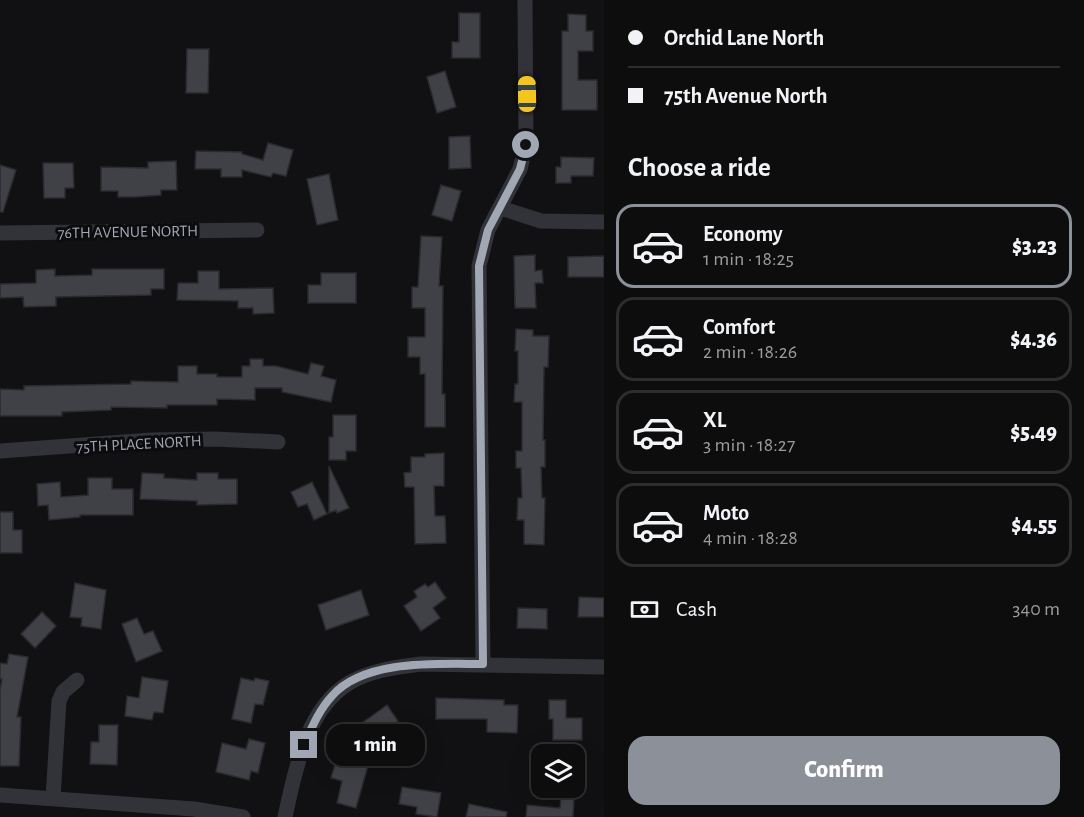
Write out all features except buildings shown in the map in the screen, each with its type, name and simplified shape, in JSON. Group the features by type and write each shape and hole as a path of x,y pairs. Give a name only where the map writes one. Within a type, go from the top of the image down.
{"street":[{"path":"483,664 479,266 488,230 520,169 526,145 525,0"},
{"path":"501,208 541,221 604,222"},
{"name":"76TH AVENUE NORTH","path":"0,233 257,230"},
{"name":"75TH PLACE NORTH","path":"0,451 152,440 215,439 278,442"},
{"path":"285,817 304,745 314,722 333,695 350,682 392,667 421,664 604,667"},
{"path":"53,798 59,701 63,692 77,680"},
{"path":"0,795 53,798 140,811 194,808 243,817"}],"route":[{"path":"304,745 314,722 333,695 350,682 392,667 421,664 483,664 479,266 488,230 520,169 526,145"}]}
